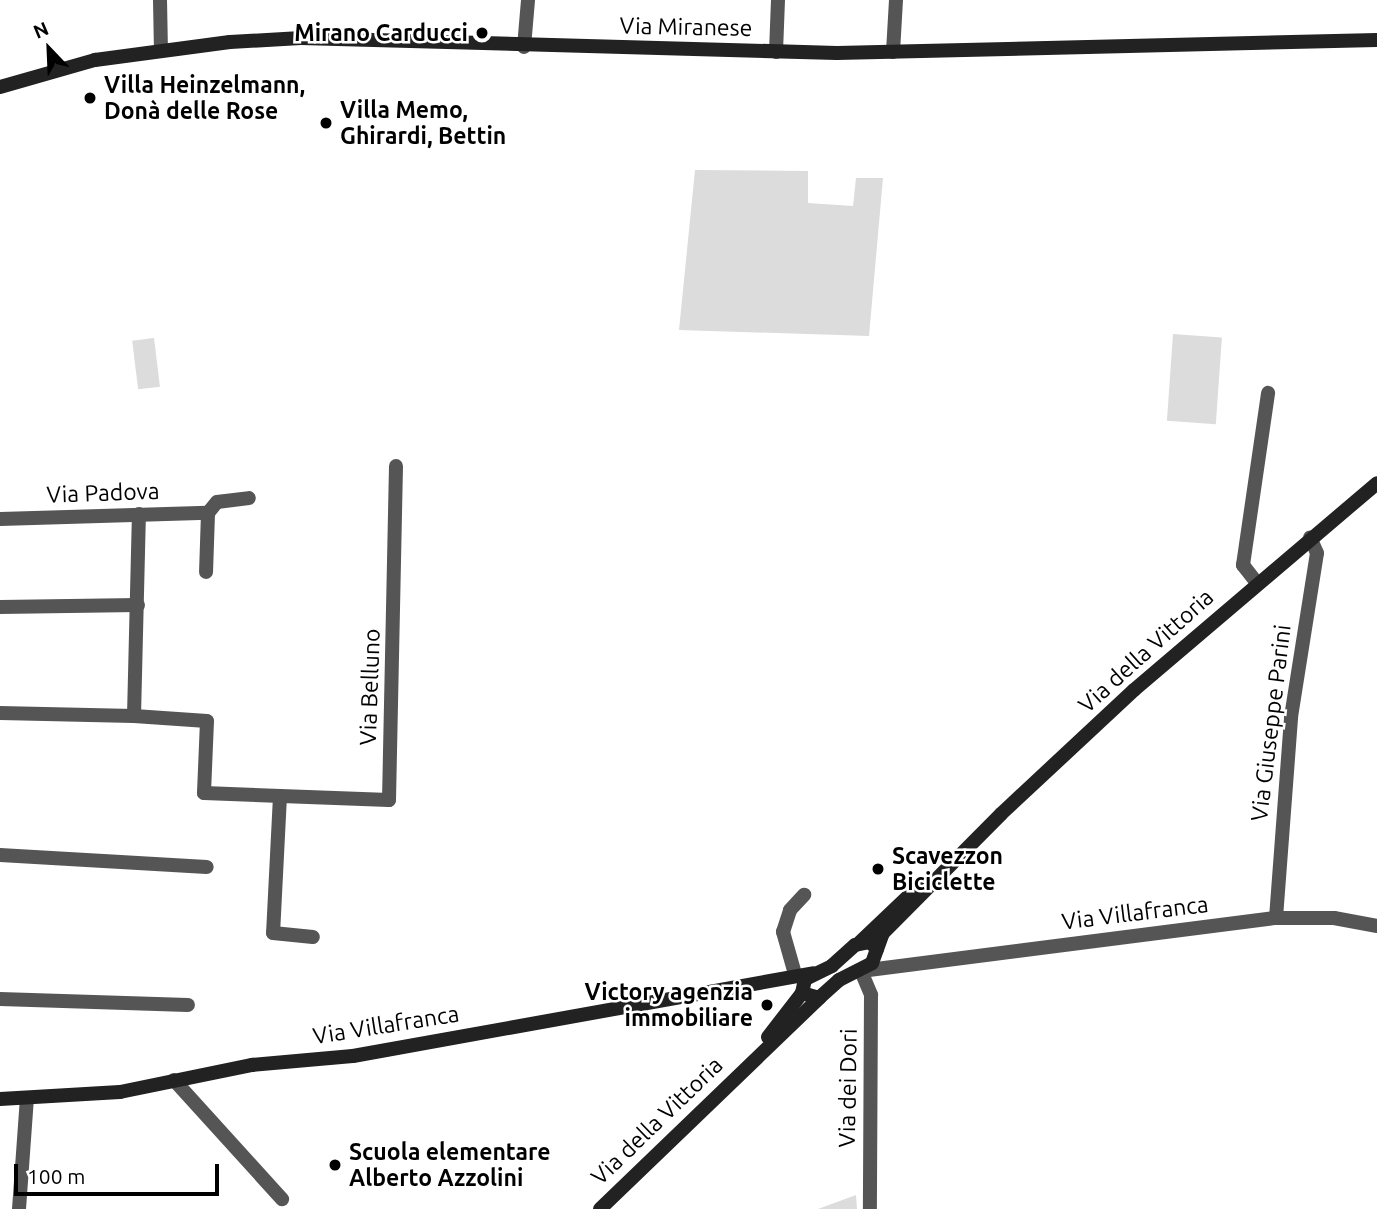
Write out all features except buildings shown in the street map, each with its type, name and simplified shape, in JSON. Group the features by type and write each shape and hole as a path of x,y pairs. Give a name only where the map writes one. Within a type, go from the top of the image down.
{"main road":[{"name":"Via Miranese","path":"0,87 79,63 161,50 301,37 524,47 776,52 892,52 1377,40"},
{"name":"Via della Vittoria","path":"600,1209 819,998 839,980 861,971 877,951 883,933 953,862 1134,690 1310,537 1377,483"},
{"name":"Via della Vittoria","path":"746,1066 801,991 801,983 816,972 832,966 886,915 953,862"},
{"path":"860,942 870,942 877,951"},
{"name":"Via Villafranca","path":"0,1099 120,1092 252,1065 393,1049 816,972"},
{"path":"777,978 819,998"}],"street":[{"path":"160,0 161,50"},
{"path":"524,47 528,0"},
{"path":"776,52 778,0"},
{"path":"892,52 896,0"},
{"path":"1257,583 1243,565 1268,393"},
{"name":"Via Belluno","path":"0,713 134,716 207,721 204,793 389,800 396,466"},
{"name":"Via Padova","path":"0,519 208,513 217,502 249,498"},
{"path":"206,572 208,513"},
{"path":"134,716 139,514"},
{"name":"Via Giuseppe Parini","path":"1276,918 1291,718 1317,553 1310,537"},
{"path":"0,607 138,605"},
{"path":"280,796 273,933 313,937"},
{"path":"0,855 207,867"},
{"path":"795,974 782,932 790,910 804,895"},
{"name":"Via Villafranca","path":"861,971 1276,918 1334,918 1377,926"},
{"path":"877,951 899,965"},
{"name":"Via dei Dori","path":"861,971 871,995 870,1209"},
{"path":"0,999 188,1005"},
{"path":"174,1080 282,1199"},
{"path":"19,1209 27,1098"}],"shaded area":[{"path":"695,170 808,171 808,203 853,206 856,178 883,178 869,336 679,330"},
{"path":"1173,334 1222,337 1216,424 1167,421"},
{"path":"154,338 160,387 138,389 132,341"},
{"path":"856,1195 857,1209 818,1209"}],"place":[{"name":"Mirano Carducci","path":"482,33"},
{"name":"Villa Heinzelmann, Donà delle Rose","path":"90,98"},
{"name":"Villa Memo, Ghirardi, Bettin","path":"326,123"},
{"name":"Scavezzon Biciclette","path":"878,869"},
{"name":"Victory agenzia immobiliare","path":"767,1005"},
{"name":"Scuola elementare Alberto Azzolini","path":"335,1165"}]}
